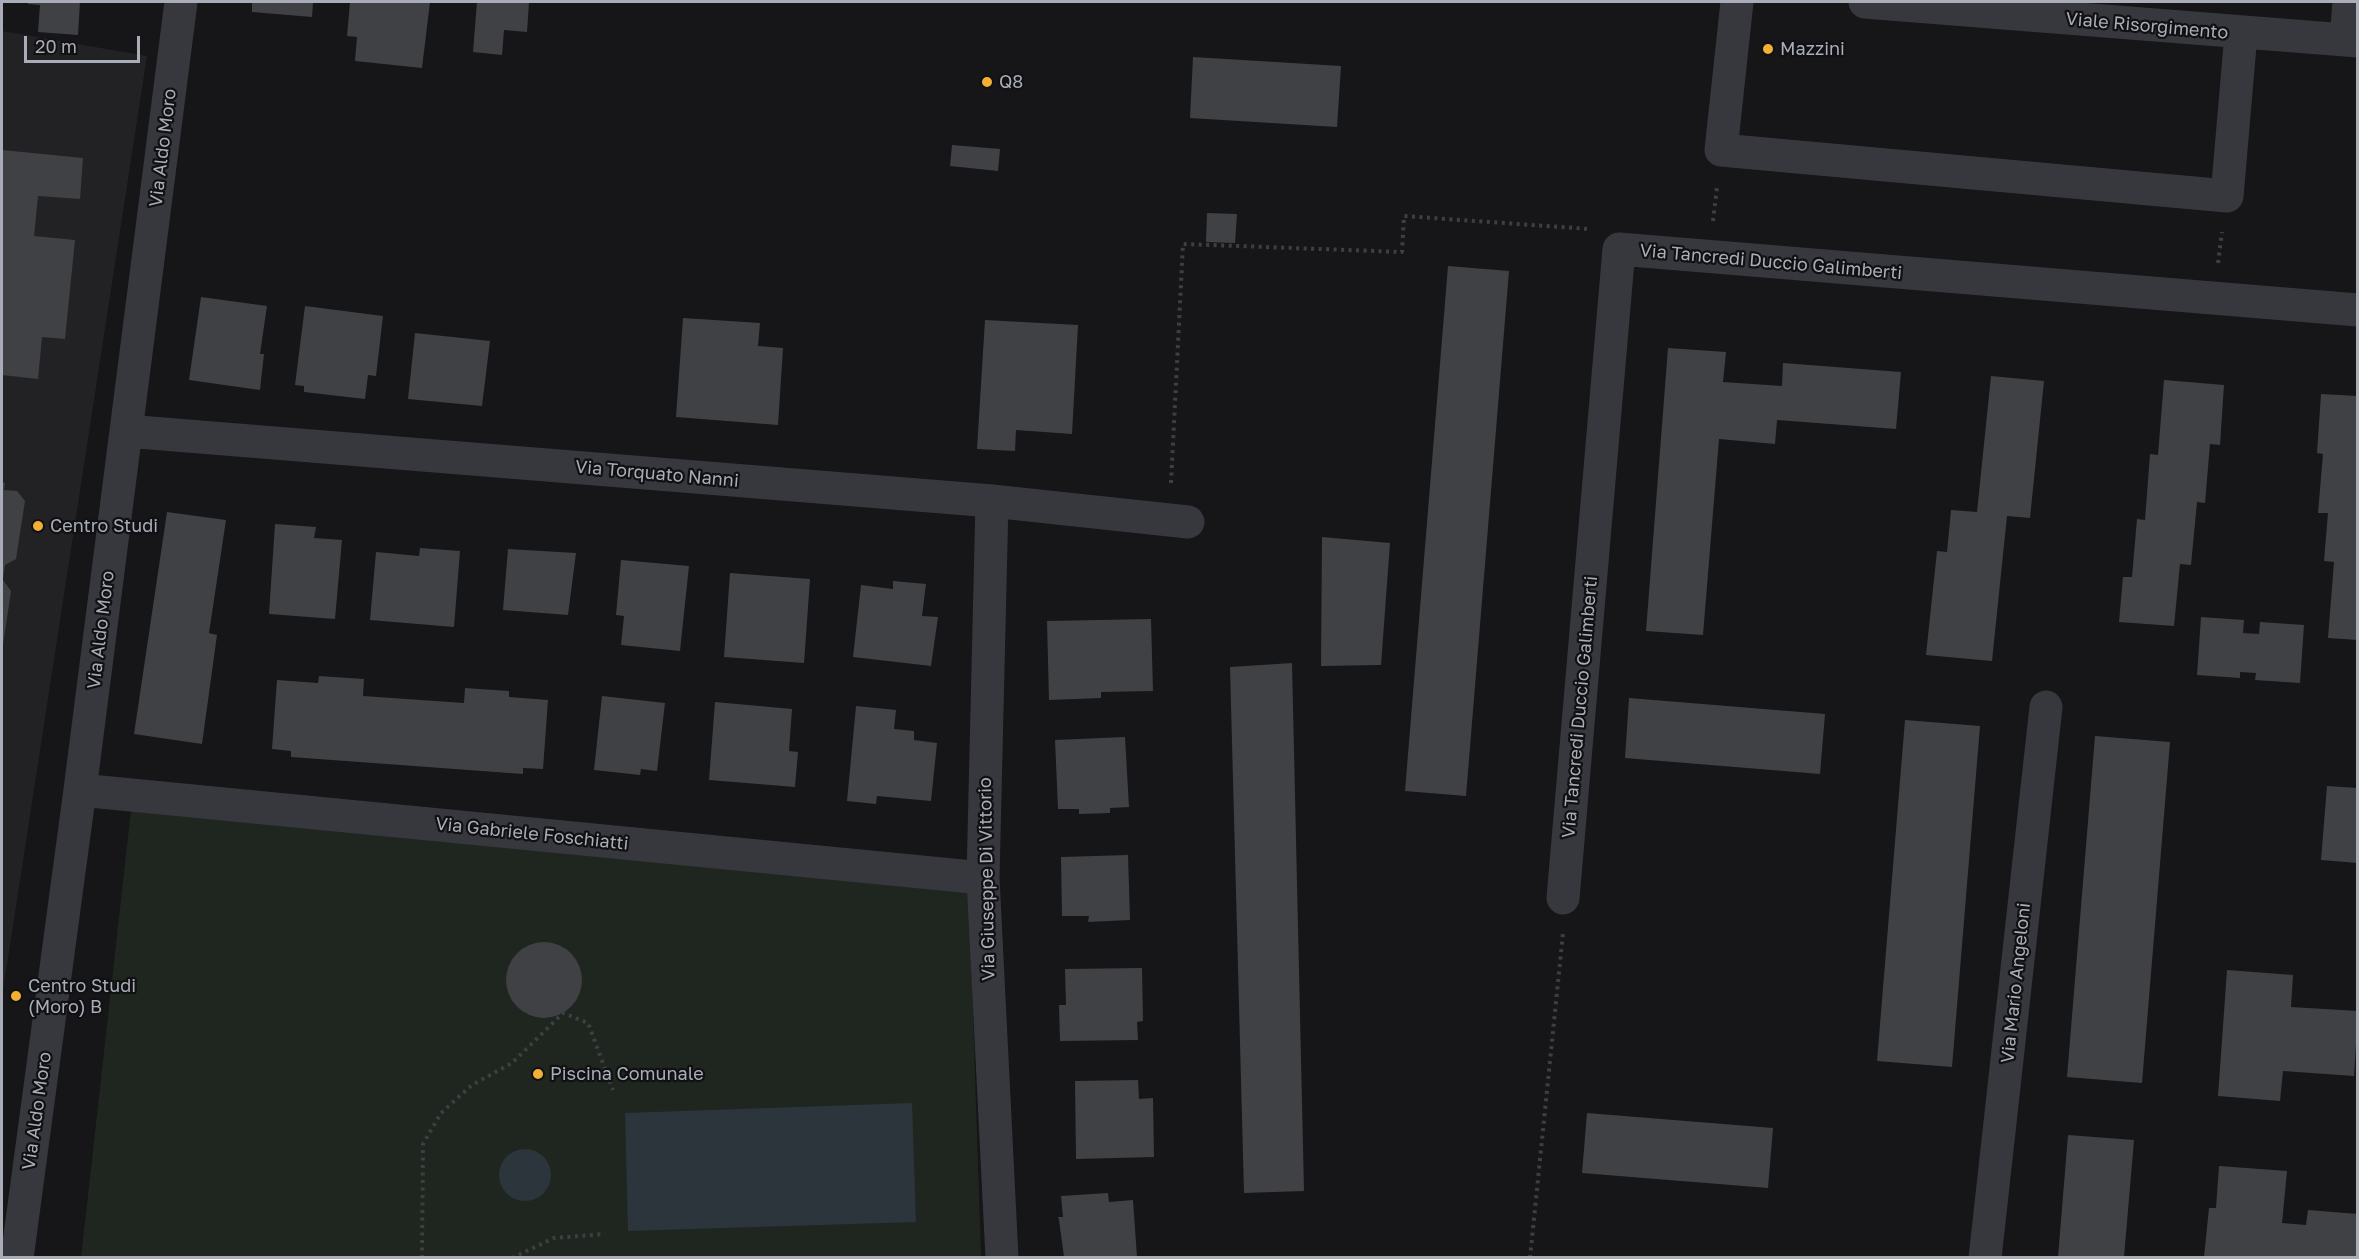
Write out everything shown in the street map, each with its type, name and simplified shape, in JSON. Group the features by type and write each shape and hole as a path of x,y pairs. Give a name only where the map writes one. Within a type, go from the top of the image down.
{"street":[{"name":"Via Aldo Moro","path":"17,1257 80,790 181,2"},
{"path":"1737,2 1721,150 2227,196 2241,34"},
{"name":"Viale Risorgimento","path":"1865,2 2241,34 2352,41"},
{"path":"2349,2 2352,41"},
{"name":"Via Tancredi Duccio Galimberti","path":"1563,898 1619,249 2358,310"},
{"name":"Via Torquato Nanni","path":"126,431 992,501 1178,521"},
{"name":"Via Giuseppe Di Vittorio","path":"992,501 983,878 1002,1257"},
{"name":"Via Mario Angeloni","path":"1984,1257 2046,707"},
{"name":"Via Gabriele Foschiatti","path":"80,790 983,878"}],"path":[{"path":"1709,256 1721,150"},
{"path":"2214,298 2227,196"},
{"path":"1178,521 1183,244 1402,252 1404,216 1602,230 1619,249"},
{"path":"1530,1257 1564,930 1563,898"},
{"path":"422,1257 423,1144 441,1113 472,1085 512,1063 563,1013 588,1023 613,1090"},
{"path":"512,1257 554,1238 605,1234"}],"shaded area":[{"name":"Centro Studi","path":"2,31 147,56 2,997"},
{"name":"Piscina Comunale","path":"131,810 969,890 981,1257 81,1258"},
{"path":"912,1103 916,1222 628,1231 625,1113"},
{"path":"520,1149 530,1149 544,1156 551,1175 544,1194 530,1201 520,1201 510,1197 503,1190 499,1180 499,1170 503,1160 510,1153"}],"building":[{"path":"28,2 80,2 78,35 38,32 40,5 28,4"},
{"path":"252,2 313,2 312,17 252,12"},
{"path":"350,2 430,2 422,68 355,61 357,37 347,36"},
{"path":"477,2 529,2 527,32 504,30 502,55 473,52"},
{"path":"1193,57 1341,66 1337,127 1190,118"},
{"path":"952,145 1000,149 998,171 950,166"},
{"path":"2,150 83,158 80,199 38,196 34,236 75,240 65,339 42,337 38,379 2,375"},
{"path":"1207,213 1237,214 1235,243 1206,242"},
{"path":"1448,266 1509,271 1466,796 1405,791"},
{"path":"201,297 267,306 260,354 264,354 260,390 189,380"},
{"path":"305,306 383,316 376,376 368,375 365,399 304,392 304,386 295,385"},
{"path":"683,318 760,323 758,346 783,348 778,425 676,417"},
{"path":"985,320 1078,325 1072,434 1016,430 1015,451 977,449"},
{"path":"415,333 490,341 482,406 408,399"},
{"path":"1668,348 1726,352 1723,382 1782,386 1783,363 1901,372 1896,429 1777,420 1775,444 1719,439 1703,635 1646,631"},
{"path":"1991,376 2044,381 2030,518 2007,516 1992,661 1926,655 1937,551 1947,552 1951,510 1977,512"},
{"path":"2164,380 2224,385 2220,445 2210,444 2205,503 2197,502 2191,565 2180,564 2174,626 2119,622 2123,577 2132,577 2137,519 2145,520 2150,454 2158,455"},
{"path":"2321,394 2358,396 2358,640 2328,638 2334,562 2324,561 2328,513 2318,513 2323,454 2317,453"},
{"path":"2,482 5,483 4,490 17,491 25,501 16,559 5,565 3,580 11,591 3,645"},
{"path":"167,512 226,520 209,633 217,635 202,744 134,734"},
{"path":"275,524 316,527 314,538 342,540 335,619 269,614"},
{"path":"1322,537 1390,543 1381,665 1321,666"},
{"path":"420,548 460,551 454,627 370,620 376,552 419,556"},
{"path":"508,549 576,553 568,615 503,610"},
{"path":"621,560 689,566 680,651 621,645 624,616 616,615"},
{"path":"730,573 810,579 804,663 724,657"},
{"path":"893,581 926,584 922,616 938,617 931,666 853,657 861,585 893,589"},
{"path":"2201,617 2244,620 2243,633 2259,634 2260,622 2304,625 2300,683 2255,680 2256,673 2240,672 2240,678 2197,675"},
{"path":"1151,619 1153,691 1101,692 1101,698 1049,700 1047,621"},
{"path":"1292,663 1304,1191 1244,1193 1230,667"},
{"path":"319,676 364,679 363,696 464,703 465,688 509,691 509,697 548,700 543,769 523,768 523,774 291,757 291,751 272,749 277,680 318,683"},
{"path":"602,696 665,703 657,771 641,769 640,775 594,770"},
{"path":"1629,698 1825,714 1820,774 1625,758"},
{"path":"715,702 792,709 789,751 798,752 795,787 709,780"},
{"path":"856,706 896,710 894,729 914,731 914,740 937,743 931,801 877,796 876,804 847,801"},
{"path":"1905,720 1980,726 1952,1067 1877,1061"},
{"path":"2095,736 2170,742 2142,1083 2067,1077"},
{"path":"1125,737 1129,807 1110,808 1110,813 1079,814 1079,809 1058,809 1055,740"},
{"path":"2327,786 2358,788 2358,863 2321,860"},
{"path":"1128,855 1130,920 1088,922 1089,916 1062,916 1061,857"},
{"path":"544,942 558,945 571,953 579,966 582,980 579,994 571,1007 558,1015 544,1018 530,1015 517,1007 509,994 506,980 509,966 517,953 530,945"},
{"path":"1142,968 1143,1021 1137,1022 1138,1040 1060,1041 1059,1005 1066,1005 1065,969"},
{"path":"2227,970 2293,975 2291,1007 2358,1011 2354,1076 2283,1071 2280,1101 2218,1096"},
{"path":"1138,1080 1139,1099 1153,1098 1154,1157 1076,1159 1075,1081"},
{"path":"1587,1113 1773,1128 1768,1188 1582,1173"},
{"path":"2068,1135 2134,1140 2124,1257 2058,1257"},
{"path":"2219,1166 2287,1171 2282,1223 2306,1225 2308,1210 2358,1214 2358,1257 2204,1257 2209,1208 2216,1208"},
{"path":"1108,1193 1109,1202 1133,1200 1137,1257 1064,1257 1058,1217 1063,1217 1061,1196"}],"place":[{"name":"Mazzini","path":"1768,49"},
{"name":"Q8","path":"987,82"},
{"name":"Centro Studi","path":"38,526"},
{"name":"Centro Studi (Moro) B","path":"16,996"},
{"name":"Piscina Comunale","path":"538,1074"}]}
